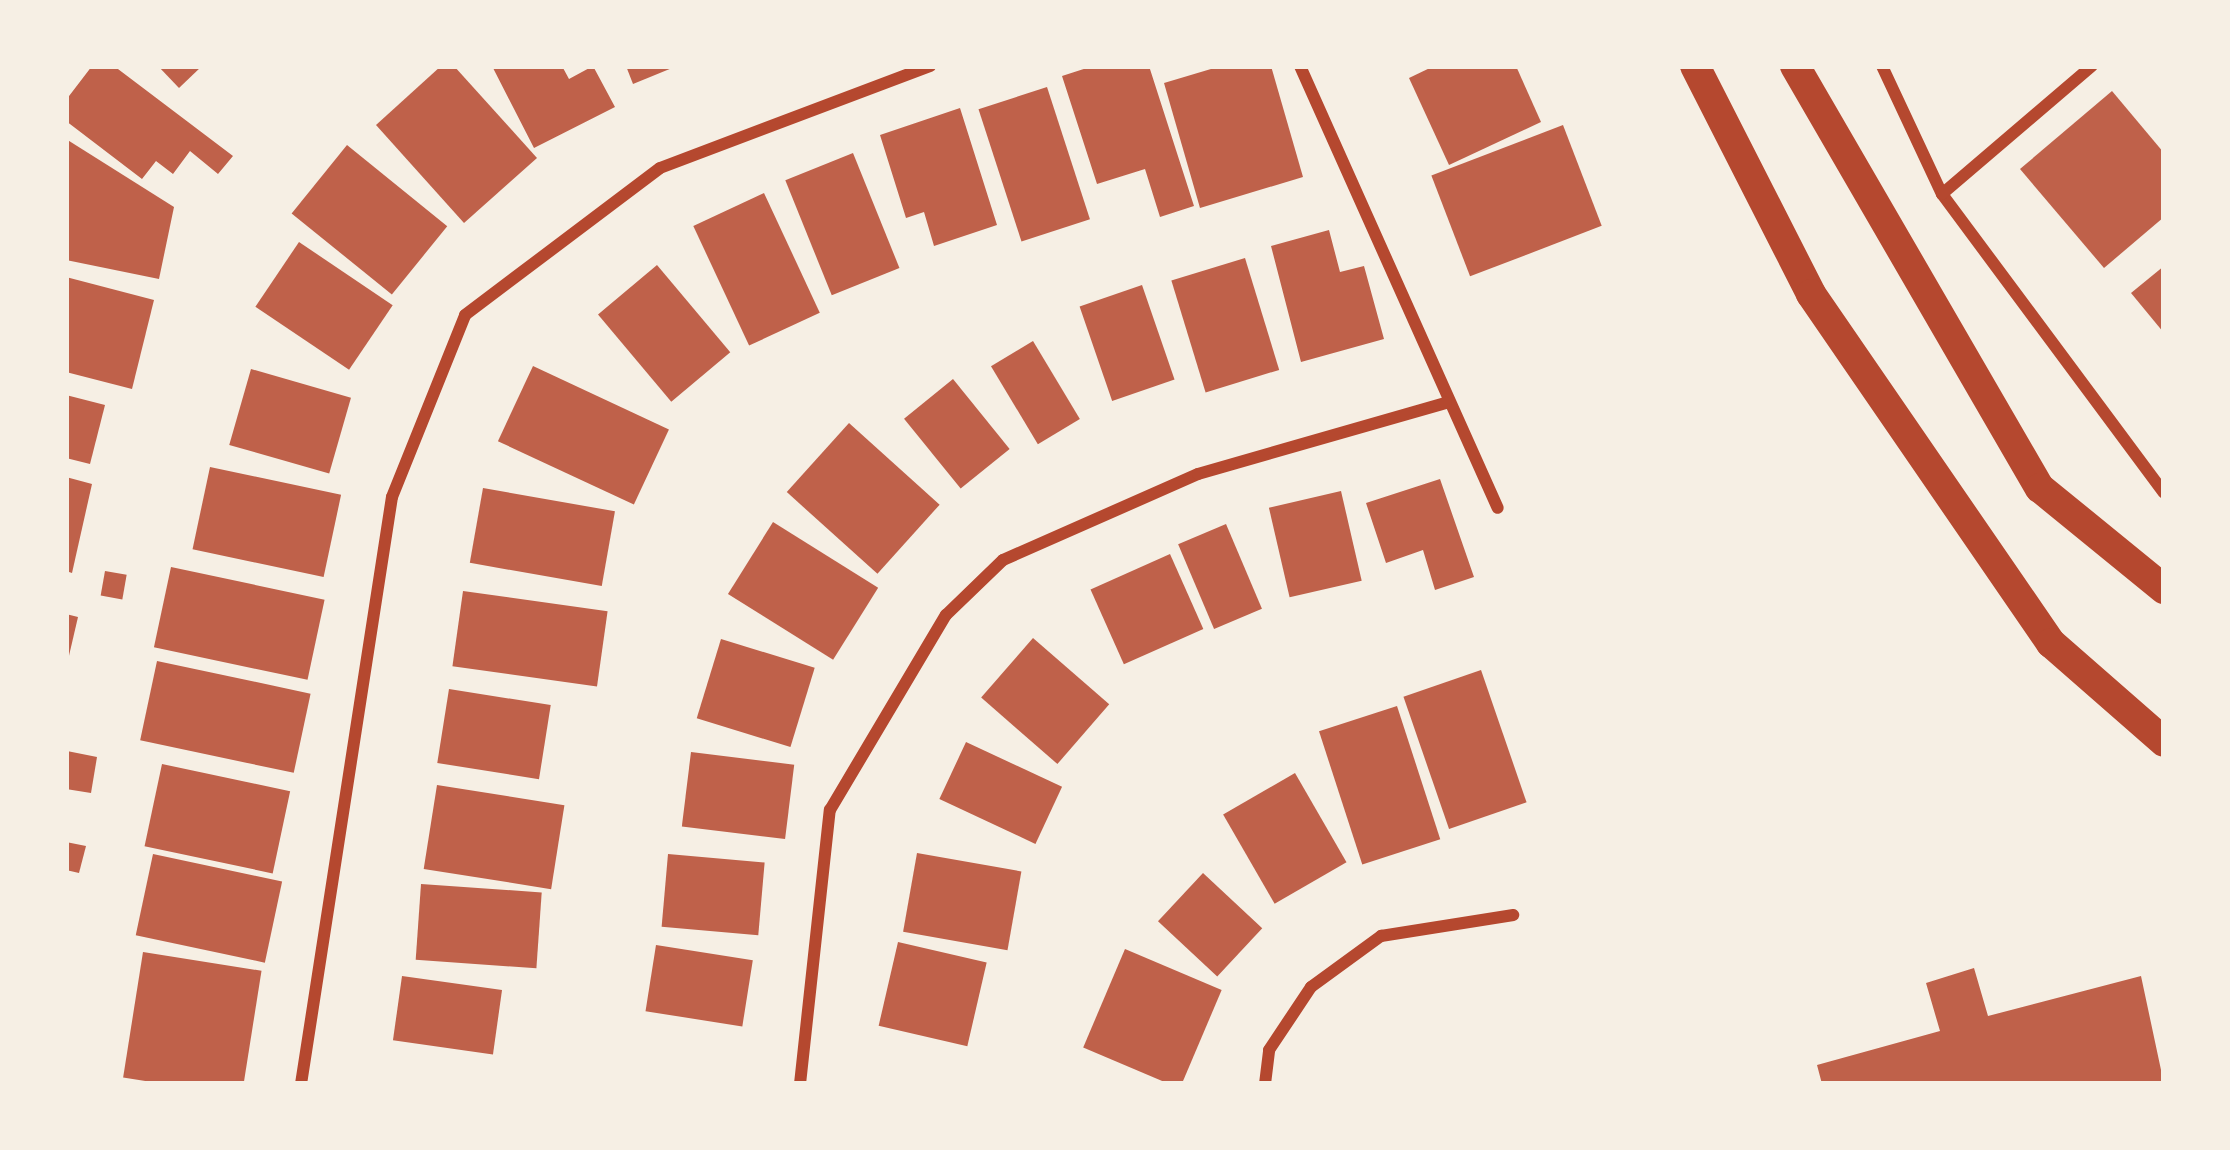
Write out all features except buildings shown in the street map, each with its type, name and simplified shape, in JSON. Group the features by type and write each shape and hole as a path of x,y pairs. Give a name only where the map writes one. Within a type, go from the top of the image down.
{"main road":[{"path":"1695,66 1811,294 2051,643 2164,742"},
{"path":"1795,66 2041,488 2164,589"}],"street":[{"path":"301,1084 392,496 465,315 660,168 930,66"},
{"path":"1300,66 1446,403 1498,508"},
{"path":"1882,66 1942,194 2164,493"},
{"path":"1942,194 2092,66"},
{"path":"800,1084 830,810 946,615 1003,560 1198,474 1446,403"},
{"path":"1265,1084 1270,1050 1311,987 1381,936 1513,915"}]}
